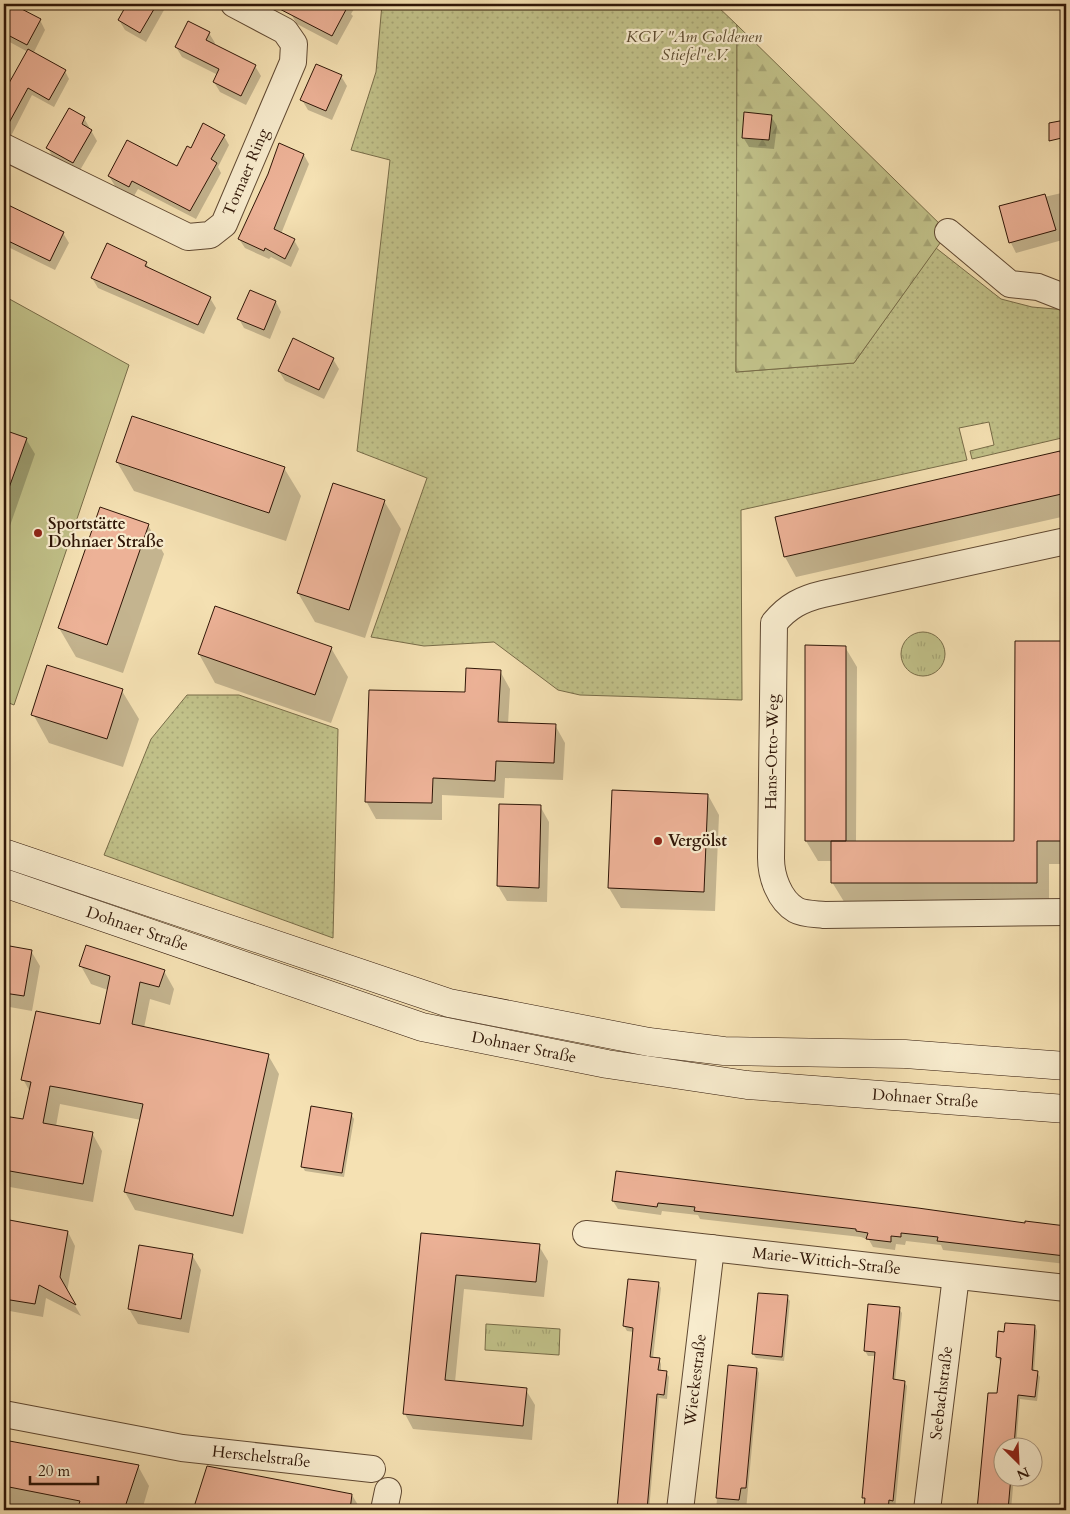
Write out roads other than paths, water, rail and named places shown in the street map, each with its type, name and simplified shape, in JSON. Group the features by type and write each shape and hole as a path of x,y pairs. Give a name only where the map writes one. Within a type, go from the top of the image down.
{"main road":[{"name":"Dohnaer Straße","path":"4,853 458,1005 649,1042 724,1051 905,1054 1066,1066"},
{"name":"Dohnaer Straße","path":"4,883 422,1027 608,1064 747,1085 1066,1110"}],"street":[{"name":"Tornaer Ring","path":"4,147 188,237 210,235 224,224 293,62 294,44 285,31 234,4"},
{"path":"948,232 1010,284 1038,287 1066,297"},
{"name":"Hans-Otto-Weg","path":"1066,540 815,596 787,608 774,622 770,858 775,881 784,900 797,911 824,915 1066,912"},
{"name":"Marie-Wittich-Straße","path":"586,1234 1066,1288"},
{"name":"Wieckestraße","path":"680,1510 711,1248"},
{"name":"Seebachstraße","path":"927,1510 956,1276"},
{"name":"Herschelstraße","path":"4,1414 182,1448 372,1470"}],"place":[{"name":"Sportstätte Dohnaer Straße","path":"38,533"},
{"name":"Vergölst","path":"658,841"}],"park label":[{"name":"KGV \"Am Goldenen Stiefel\"e.V.","path":"694,46"}]}
